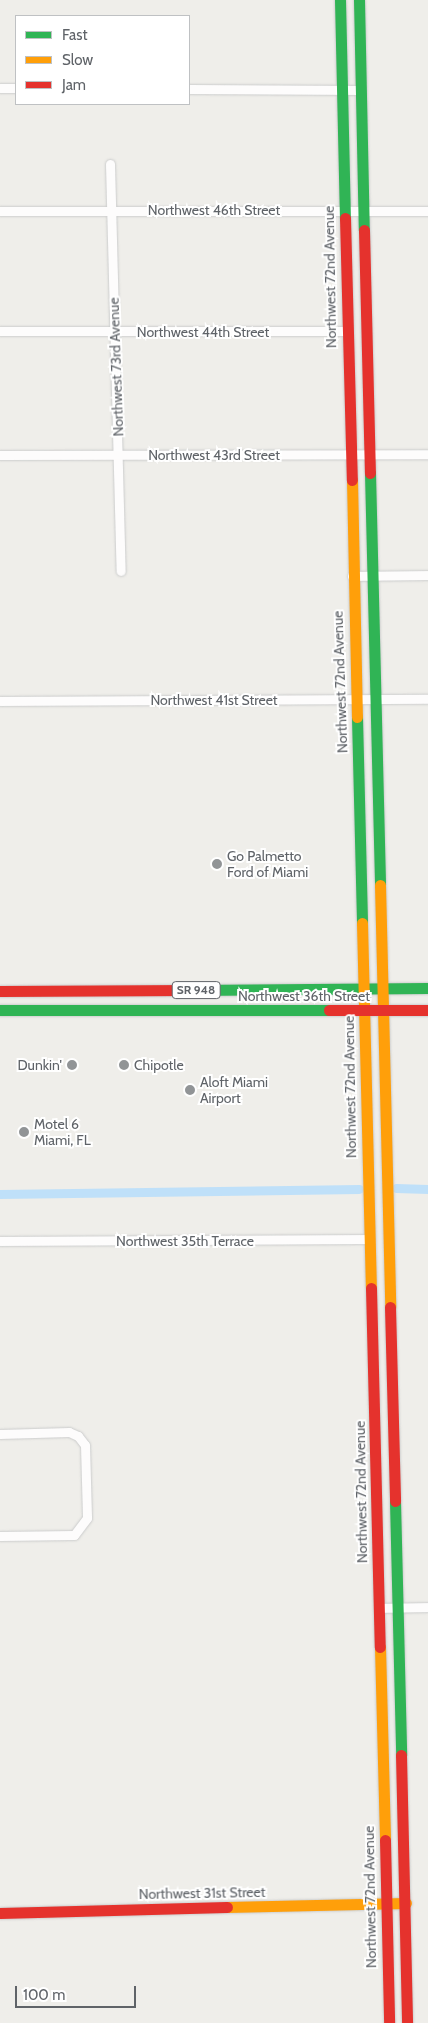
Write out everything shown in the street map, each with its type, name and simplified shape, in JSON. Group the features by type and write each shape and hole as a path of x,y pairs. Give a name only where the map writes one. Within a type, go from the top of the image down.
{"main road":[{"name":"Northwest 72nd Avenue","path":"340,0 349,455 389,2023"},
{"path":"358,0 399,1607 407,2023"},
{"path":"346,331 366,316"},
{"name":"Northwest 36th Street","path":"4,991 428,988"},
{"path":"4,991 4,1010"},
{"name":"Northwest 36th Street","path":"4,1010 428,1010"},
{"path":"374,1433 394,1432"},
{"path":"380,1662 399,1647"},
{"name":"Northwest 31st Street","path":"0,1913 406,1903"}],"street":[{"path":"0,88 15,88"},
{"path":"190,89 361,90"},
{"name":"Northwest 73rd Avenue","path":"110,164 121,571"},
{"name":"Northwest 46th Street","path":"0,211 428,211"},
{"name":"Northwest 44th Street","path":"0,331 346,331"},
{"name":"Northwest 43rd Street","path":"0,455 428,454"},
{"path":"352,576 428,575"},
{"name":"Northwest 41st Street","path":"0,701 428,699"},
{"name":"Northwest 35th Terrace","path":"0,1241 369,1239"},
{"path":"0,1434 68,1432 78,1436 85,1445 87,1518 81,1530 74,1535 0,1536"},
{"path":"378,1608 428,1607"}],"waterway":[{"path":"396,1188 428,1189"},
{"path":"0,1194 359,1189"}],"traffic: fast":[{"path":"340,0 345,218"},
{"path":"359,0 364,230"},
{"path":"370,473 380,885"},
{"path":"357,717 362,923"},
{"path":"193,990 428,988"},
{"path":"0,1010 329,1010"},
{"path":"395,1501 401,1755"}],"traffic: slow":[{"path":"352,480 357,717"},
{"path":"380,885 390,1307"},
{"path":"362,923 371,1288"},
{"path":"380,1647 385,1840"},
{"path":"227,1907 406,1903"}],"traffic: jam":[{"path":"345,218 352,480"},
{"path":"364,230 370,473"},
{"path":"0,991 193,990"},
{"path":"329,1010 428,1010"},
{"path":"371,1288 380,1647"},
{"path":"390,1307 395,1501"},
{"path":"401,1755 407,2023"},
{"path":"385,1840 389,2023"},
{"path":"0,1913 227,1907"}],"place":[{"name":"Go Palmetto Ford of Miami","path":"217,864"},
{"name":"Dunkin'","path":"72,1065"},
{"name":"Chipotle","path":"124,1065"},
{"name":"Aloft Miami Airport","path":"190,1090"},
{"name":"Motel 6 Miami, FL","path":"24,1132"}]}
